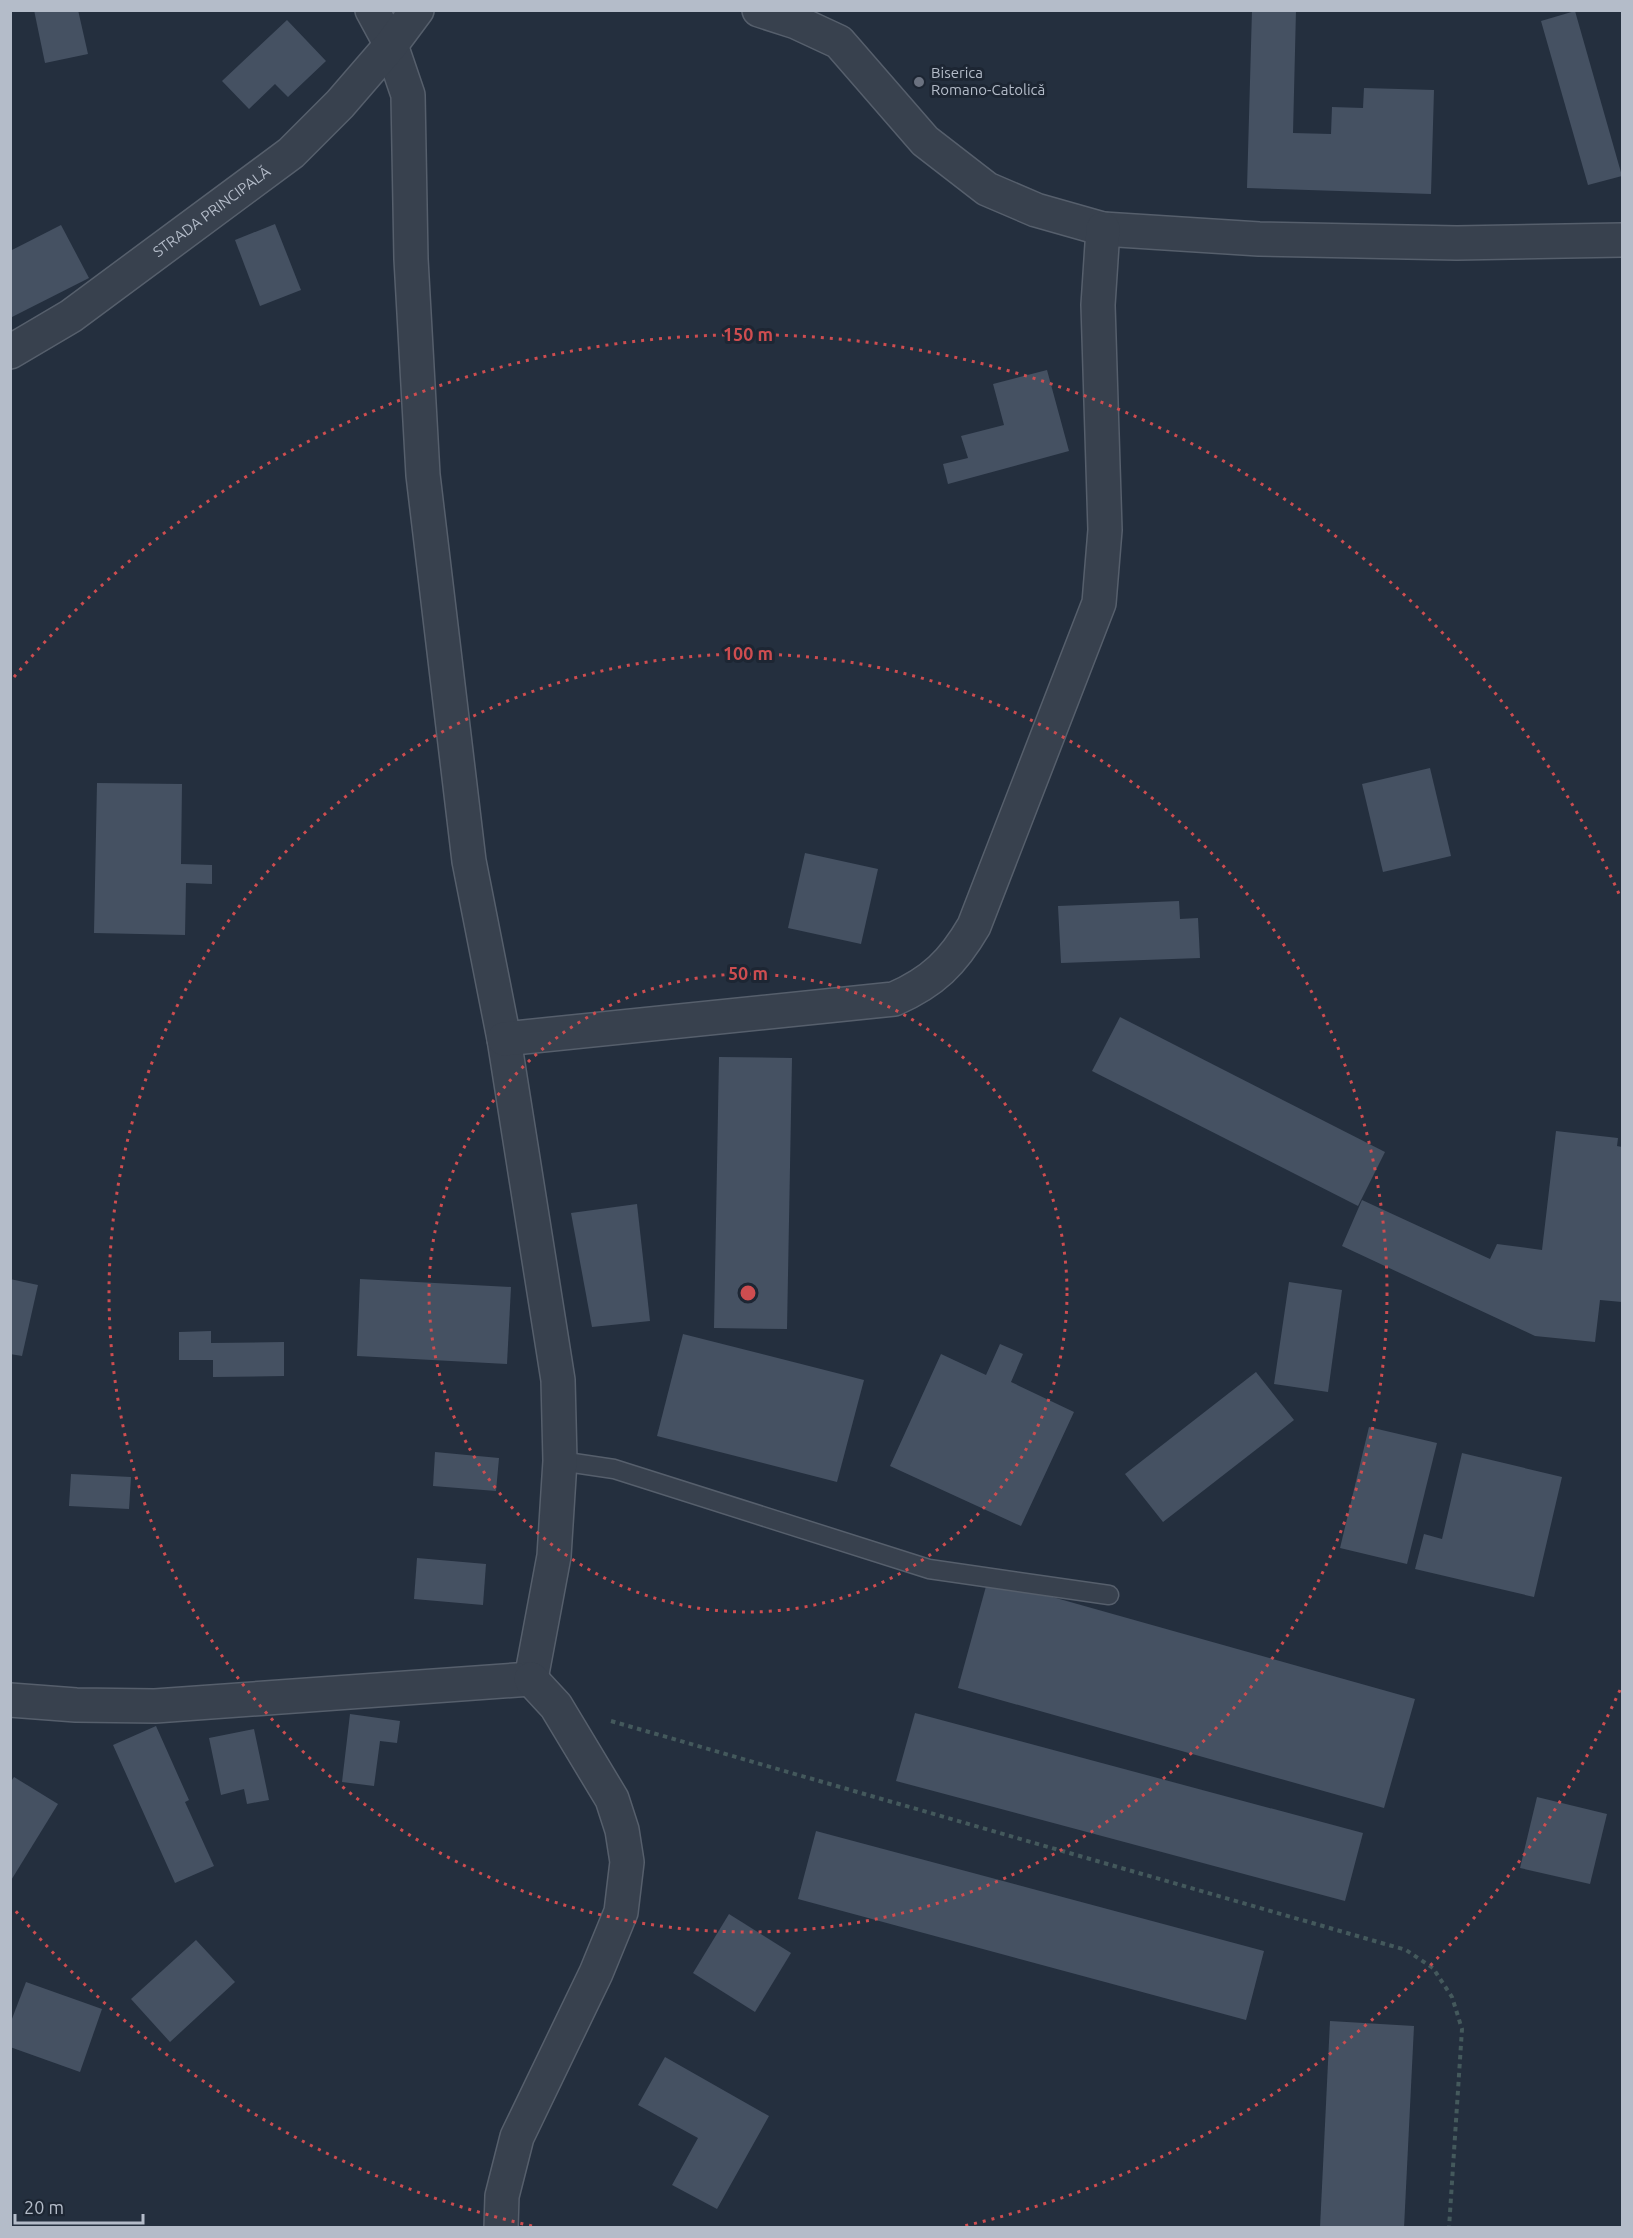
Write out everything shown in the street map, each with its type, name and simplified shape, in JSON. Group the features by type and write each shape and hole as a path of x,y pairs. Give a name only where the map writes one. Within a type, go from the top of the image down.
{"street":[{"path":"372,10 391,45 408,95 411,259 423,476 469,861 504,1039 558,1380 560,1461 554,1556 531,1679"},
{"name":"STRADA PRINCIPALĂ","path":"10,352 71,316 291,153 391,45 417,10"},
{"path":"759,10 796,22 839,42 925,141 987,189 1036,210 1103,229 1259,239 1445,243 1623,240"},
{"path":"504,1039 894,999 916,990 957,954 974,926 1099,603 1105,530 1098,305 1103,229"},
{"path":"12,1702 155,1706 531,1679"},
{"path":"501,2228 502,2196 517,2137 596,1973 621,1912 626,1885 627,1862 622,1830 612,1799 556,1706 531,1679"}],"lane":[{"path":"560,1461 614,1469 928,1569 1109,1595"}],"path":[{"path":"556,1706 1406,1950 1433,1968 1452,1997 1462,2029 1449,2228"}],"building":[{"path":"34,10 78,10 88,54 45,63"},
{"path":"1252,10 1296,10 1293,133 1331,134 1332,107 1363,108 1364,88 1434,90 1431,194 1247,188"},
{"path":"1575,11 1622,176 1588,185 1541,21"},
{"path":"287,20 326,61 288,97 275,84 249,109 222,81"},
{"path":"275,224 301,290 260,306 235,240"},
{"path":"61,225 89,278 10,318 10,251"},
{"path":"1047,370 1069,451 948,484 943,464 968,458 961,436 1004,425 993,384"},
{"path":"1430,768 1451,856 1383,872 1362,784"},
{"path":"97,783 182,784 181,864 212,865 212,884 186,883 185,935 94,933"},
{"path":"805,853 878,869 861,944 788,928"},
{"path":"1179,901 1180,919 1198,918 1200,958 1061,963 1058,906"},
{"path":"1120,1017 1385,1152 1358,1206 1092,1071"},
{"path":"719,1057 792,1058 787,1329 714,1328"},
{"path":"1556,1131 1618,1138 1617,1146 1622,1147 1622,1302 1600,1300 1595,1342 1535,1336 1342,1246 1362,1200 1490,1259 1497,1244 1542,1250"},
{"path":"637,1204 650,1321 592,1327 571,1213"},
{"path":"10,1279 38,1285 22,1356 10,1354"},
{"path":"360,1279 511,1287 507,1364 357,1356"},
{"path":"1289,1282 1342,1290 1328,1392 1274,1384"},
{"path":"211,1331 211,1343 284,1342 284,1376 213,1377 213,1360 179,1360 179,1332"},
{"path":"683,1334 864,1380 837,1482 657,1436"},
{"path":"1000,1344 1023,1354 1011,1382 1074,1412 1021,1526 890,1466 941,1354 986,1375"},
{"path":"1256,1372 1294,1420 1163,1522 1125,1474"},
{"path":"1369,1427 1437,1443 1407,1564 1340,1548"},
{"path":"435,1452 499,1458 496,1491 433,1486"},
{"path":"1462,1453 1562,1477 1534,1597 1415,1569 1424,1534 1442,1539"},
{"path":"71,1474 131,1477 129,1509 69,1506"},
{"path":"417,1558 486,1564 483,1605 414,1599"},
{"path":"988,1579 1415,1699 1384,1808 958,1688"},
{"path":"915,1713 1363,1833 1345,1901 896,1781"},
{"path":"350,1714 400,1721 397,1743 380,1741 374,1786 342,1782"},
{"path":"156,1726 189,1800 185,1802 214,1866 175,1883 113,1745"},
{"path":"254,1729 269,1800 247,1804 244,1789 221,1795 209,1738"},
{"path":"14,1777 58,1804 10,1882 10,1783"},
{"path":"1537,1797 1607,1814 1590,1884 1520,1868"},
{"path":"816,1831 1264,1951 1246,2020 798,1899"},
{"path":"729,1914 791,1953 755,2012 693,1973"},
{"path":"196,1940 235,1982 170,2042 131,1999"},
{"path":"26,1982 102,2009 80,2072 10,2047 10,2024"},
{"path":"1330,2021 1414,2026 1404,2228 1320,2228"},
{"path":"665,2057 769,2116 717,2209 672,2185 698,2138 638,2105"}],"place":[{"name":"Biserica Romano-Catolică","path":"919,82"}]}
